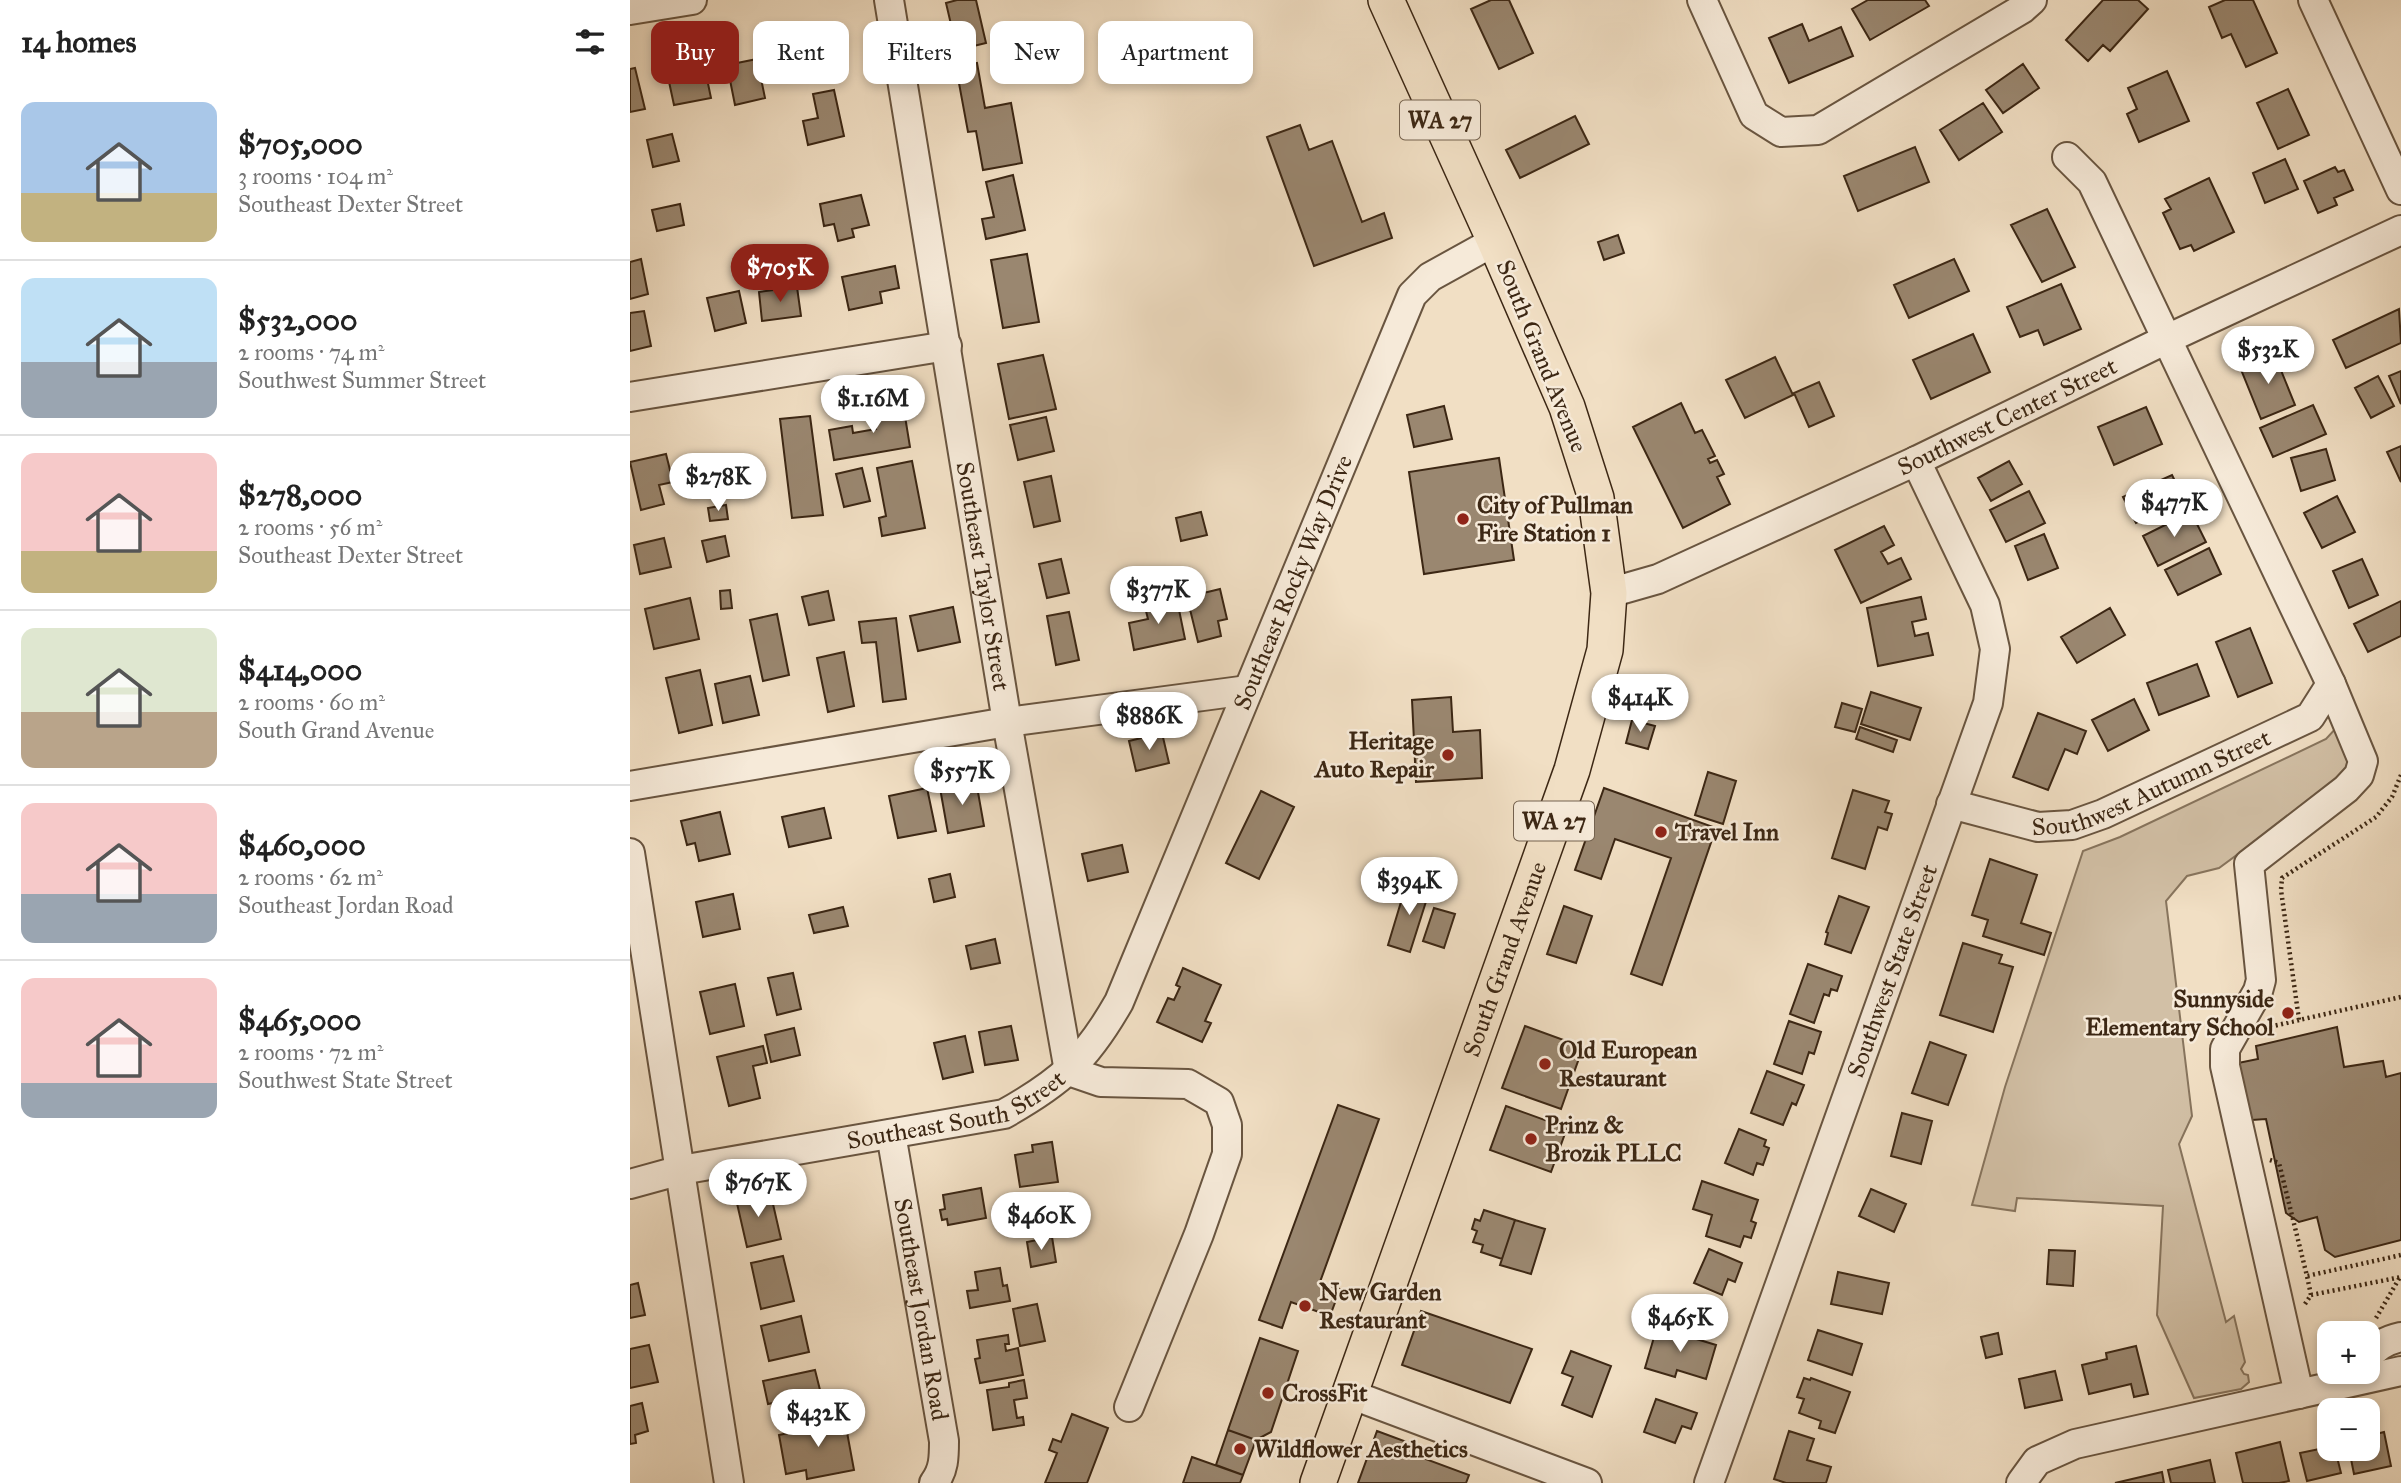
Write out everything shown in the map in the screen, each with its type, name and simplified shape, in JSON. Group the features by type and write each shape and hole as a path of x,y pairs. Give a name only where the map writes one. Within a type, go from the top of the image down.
{"main road":[{"name":"South Grand Avenue","path":"1318,1483 1572,770 1605,650 1609,593 1596,498 1567,407 1386,0"}],"street":[{"path":"630,10 692,0"},
{"name":"Southeast Taylor Street","path":"888,0 1007,722 1069,1071"},
{"path":"1702,0 1754,115 1781,132 1818,130 2022,9 2032,0"},
{"path":"2313,0 2401,190"},
{"path":"2067,157 2092,182 2331,684 2363,761 2358,775 2346,789 2249,864 2261,980 2258,991 2225,1049 2225,1066 2299,1394"},
{"name":"Southwest Center Street","path":"1609,593 1658,579 1916,461 2167,339 2401,230"},
{"name":"Southeast Rocky Way Drive","path":"1098,1038 1119,1002 1412,295 1430,277 1495,241"},
{"path":"630,397 947,346"},
{"name":"Southwest State Street","path":"1709,1483 1987,703 1995,649 1986,605 1916,461"},
{"name":"Southwest Autumn Street","path":"1951,804 2038,827 2071,825 2103,814 2310,717 2331,684"},
{"path":"630,786 1007,722 1248,690"},
{"path":"630,853 729,1483"},
{"name":"Southeast South Street","path":"630,1184 681,1170 1004,1114 1042,1093 1069,1071 1098,1038"},
{"path":"1069,1071 1101,1082 1188,1084 1219,1102 1227,1125 1227,1154 1223,1166 1199,1234 1129,1407"},
{"name":"Southeast Jordan Road","path":"891,1134 944,1441 940,1476 934,1483"},
{"path":"2380,1345 2389,1339 2401,1337"},
{"path":"2380,1370 2401,1371"},
{"path":"2021,1483 2037,1461 2075,1444 2299,1394 2326,1384"},
{"path":"1350,1394 1587,1483"}],"path":[{"path":"2299,1020 2281,890 2282,878 2376,817 2392,797 2401,775"},
{"path":"2257,1029 2401,997"},
{"path":"2265,1159 2279,1164 2306,1276 2401,1255"},
{"path":"2311,1295 2401,1277"},
{"path":"2374,1321 2401,1277"}],"shaded area":[{"path":"2338,726 2352,755 2347,774 2219,868 2187,876 2166,901 2192,1116 2179,1144 2226,1322 2234,1316 2245,1362 2241,1369 2248,1375 2249,1382 2241,1389 2194,1398 2157,1315 2163,1206 2017,1198 2015,1211 1972,1205 2005,1087 2083,851 2120,837 2326,739"}],"building":[{"path":"976,0 986,43 976,45 976,21 950,21 946,3"},
{"path":"1491,0 1509,0 1533,53 1499,69 1471,9"},
{"path":"1868,0 1925,0 1929,6 1870,40 1852,9"},
{"path":"2103,0 2138,0 2148,9 2110,51 2103,45 2088,61 2066,40"},
{"path":"2225,0 2253,0 2277,53 2246,67 2231,34 2222,38 2209,7"},
{"path":"1802,24 1809,41 1841,27 1853,56 1789,83 1769,38"},
{"path":"753,60 753,84 762,84 765,98 735,105 731,84 739,84 739,63"},
{"path":"976,63 985,108 1011,103 1022,163 983,170 976,131 968,132 959,84 976,84"},
{"path":"2023,64 2039,88 2003,113 1986,90"},
{"path":"635,68 645,109 630,112 630,69"},
{"path":"2167,71 2189,121 2139,142 2127,114 2137,109 2128,88"},
{"path":"670,84 708,84 711,98 674,105"},
{"path":"2288,89 2309,135 2278,149 2257,103"},
{"path":"834,90 844,136 808,145 803,121 818,118 813,94"},
{"path":"1983,103 2002,132 1959,160 1940,130"},
{"path":"1575,116 1589,144 1520,178 1506,150"},
{"path":"1300,125 1309,150 1332,141 1362,222 1384,213 1392,238 1314,266 1267,137"},
{"path":"672,134 679,161 653,167 647,140"},
{"path":"1915,147 1929,182 1858,211 1844,176"},
{"path":"2285,159 2298,189 2265,203 2253,173"},
{"path":"2335,167 2338,172 2344,170 2353,190 2334,198 2337,205 2318,213 2304,181"},
{"path":"1013,175 1025,230 986,239 982,219 994,217 986,182"},
{"path":"2209,178 2234,232 2194,251 2191,245 2180,249 2163,213 2171,209 2165,199"},
{"path":"861,195 869,225 852,229 854,237 838,241 834,224 824,226 820,204"},
{"path":"680,204 684,225 657,231 652,210"},
{"path":"2047,209 2075,267 2042,282 2011,225"},
{"path":"1618,235 1624,253 1604,260 1598,242"},
{"path":"1027,254 1039,322 1003,328 991,260"},
{"path":"641,259 648,294 630,299 630,262"},
{"path":"1954,259 1969,291 1909,318 1894,285"},
{"path":"895,266 899,288 880,292 882,303 849,310 842,277"},
{"path":"2061,284 2081,329 2044,345 2038,330 2020,337 2007,307"},
{"path":"797,287 801,316 762,321 759,292"},
{"path":"739,291 746,323 715,331 707,298"},
{"path":"2399,309 2401,343 2346,368 2333,340"},
{"path":"644,311 651,346 630,351 630,313"},
{"path":"1973,334 1990,372 1931,399 1913,360"},
{"path":"2274,353 2295,405 2261,419 2240,367"},
{"path":"1043,355 1056,409 1009,419 998,364"},
{"path":"1775,357 1793,395 1745,418 1726,380"},
{"path":"2401,371 2401,404 2389,376"},
{"path":"2378,376 2394,406 2371,418 2355,388"},
{"path":"1819,382 1834,416 1809,427 1794,393"},
{"path":"1681,403 1695,433 1702,430 1715,456 1708,459 1710,463 1717,460 1724,474 1717,477 1730,504 1683,528 1633,427"},
{"path":"903,404 910,447 834,460 829,430 852,426 853,433 876,429 872,409"},
{"path":"2313,405 2326,434 2273,457 2260,428"},
{"path":"1444,406 1452,439 1414,447 1407,415"},
{"path":"2146,407 2162,444 2114,465 2098,427"},
{"path":"810,416 823,515 792,518 780,419"},
{"path":"1046,417 1054,451 1018,460 1010,425"},
{"path":"2401,446 2401,482 2387,452"},
{"path":"2326,449 2335,480 2301,491 2291,458"},
{"path":"666,454 673,482 659,485 664,504 641,510 630,462"},
{"path":"1499,458 1514,560 1424,574 1409,472"},
{"path":"912,461 925,528 882,536 879,518 886,516 877,468"},
{"path":"2009,461 2022,484 1991,501 1978,478"},
{"path":"862,468 870,501 844,507 836,474"},
{"path":"2172,475 2184,500 2136,523 2123,497"},
{"path":"1051,476 1060,521 1034,527 1024,482"},
{"path":"2029,491 2045,523 2006,542 1990,510"},
{"path":"2337,496 2355,532 2322,548 2304,513"},
{"path":"726,505 728,519 710,521 708,508"},
{"path":"1201,512 1207,535 1181,541 1176,518"},
{"path":"2191,512 2206,542 2158,566 2143,536"},
{"path":"1884,526 1894,545 1881,552 1888,564 1901,558 1911,579 1861,603 1835,550"},
{"path":"2044,534 2058,568 2028,580 2015,546"},
{"path":"725,536 729,556 707,562 702,541"},
{"path":"664,538 671,567 640,574 634,545"},
{"path":"2209,548 2221,574 2178,595 2165,570"},
{"path":"1061,559 1069,593 1047,598 1039,564"},
{"path":"2362,559 2378,595 2349,608 2333,571"},
{"path":"1220,589 1227,619 1218,621 1221,636 1198,642 1187,597"},
{"path":"730,590 732,608 721,609 720,591"},
{"path":"828,591 834,620 809,625 802,597"},
{"path":"1921,597 1926,619 1912,622 1915,636 1928,633 1933,655 1878,666 1867,608"},
{"path":"690,598 699,639 654,649 645,609"},
{"path":"1177,600 1185,639 1134,650 1129,623 1148,619 1145,607"},
{"path":"2401,601 2401,636 2368,652 2354,624"},
{"path":"953,607 960,642 918,651 910,616"},
{"path":"2110,608 2125,635 2077,663 2061,637"},
{"path":"1069,612 1079,660 1056,665 1047,616"},
{"path":"777,614 789,675 763,681 750,620"},
{"path":"896,618 906,699 883,702 876,642 862,643 859,622"},
{"path":"2250,628 2272,683 2238,697 2216,642"},
{"path":"844,652 854,706 828,712 817,658"},
{"path":"2197,664 2209,696 2159,715 2147,683"},
{"path":"700,670 712,725 679,733 666,678"},
{"path":"750,676 759,715 723,723 715,684"},
{"path":"1871,692 1921,708 1910,740 1861,724"},
{"name":"Heritage Auto Repair","path":"1451,697 1453,732 1480,730 1482,778 1416,782 1412,700"},
{"path":"2134,699 2149,730 2108,751 2092,720"},
{"path":"1842,703 1862,709 1855,732 1835,727"},
{"path":"2038,713 2086,731 2077,754 2065,749 2048,790 2013,777"},
{"path":"1632,720 1655,726 1648,749 1626,743"},
{"path":"1860,727 1897,740 1893,752 1856,739"},
{"path":"1162,733 1169,763 1136,771 1129,741"},
{"path":"1708,772 1736,781 1723,824 1695,815"},
{"path":"976,781 984,826 948,833 940,788"},
{"path":"927,788 936,831 898,838 889,796"},
{"path":"1604,788 1716,828 1662,985 1631,974 1671,858 1615,839 1601,879 1575,870"},
{"path":"1853,790 1889,801 1885,812 1892,814 1887,830 1878,827 1865,869 1832,858"},
{"path":"1261,791 1294,807 1259,879 1226,863"},
{"path":"824,808 831,838 789,847 782,817"},
{"path":"720,812 730,854 699,861 695,843 687,845 681,821"},
{"path":"1122,845 1128,872 1088,881 1082,854"},
{"path":"1990,859 2037,875 2021,923 2051,933 2044,955 1983,936 1988,920 1972,915"},
{"path":"950,874 955,897 934,902 929,879"},
{"path":"1407,882 1430,889 1410,952 1388,945"},
{"path":"733,894 740,929 703,937 696,902"},
{"path":"1839,896 1869,907 1851,953 1825,944 1826,932"},
{"path":"1564,906 1592,916 1576,963 1547,954"},
{"path":"843,907 848,926 814,933 809,915"},
{"path":"1434,908 1455,914 1444,948 1423,941"},
{"path":"995,939 1000,963 971,969 966,946"},
{"path":"1963,943 2002,955 1999,963 2013,967 1993,1032 1940,1015"},
{"path":"1808,964 1842,976 1837,991 1831,989 1829,996 1824,994 1814,1023 1790,1014"},
{"path":"1183,968 1221,985 1205,1021 1211,1023 1202,1042 1157,1022 1168,998 1174,1000 1180,987 1176,985"},
{"path":"793,973 801,1009 777,1015 768,978"},
{"path":"735,984 744,1026 710,1034 700,992"},
{"path":"1789,1021 1821,1032 1814,1054 1809,1052 1802,1074 1774,1064"},
{"path":"1011,1026 1018,1060 985,1065 979,1032"},
{"path":"1525,1026 1583,1047 1561,1109 1502,1088"},
{"path":"2337,1027 2344,1067 2383,1061 2386,1077 2401,1073 2401,1240 2335,1257 2325,1250 2317,1217 2299,1222 2286,1213 2266,1119 2252,1120 2238,1063 2258,1059 2256,1046"},
{"path":"794,1028 800,1055 771,1062 765,1035"},
{"path":"965,1036 973,1072 943,1079 934,1043"},
{"path":"1930,1042 1966,1055 1948,1105 1912,1093"},
{"path":"763,1046 767,1063 753,1066 760,1098 729,1106 717,1057"},
{"path":"1767,1071 1804,1085 1796,1105 1792,1103 1783,1125 1751,1113"},
{"path":"1338,1105 1379,1119 1320,1282 1340,1289 1330,1316 1291,1302 1282,1328 1259,1320"},
{"path":"1506,1106 1567,1128 1551,1172 1490,1150"},
{"path":"1902,1113 1932,1121 1921,1164 1891,1156"},
{"path":"1739,1129 1766,1140 1764,1146 1769,1148 1763,1165 1757,1163 1753,1175 1725,1163"},
{"path":"1052,1142 1058,1182 1020,1187 1015,1155 1033,1152 1032,1145"},
{"path":"1702,1181 1758,1200 1751,1221 1756,1223 1751,1238 1744,1236 1740,1247 1706,1236 1712,1215 1693,1209"},
{"path":"981,1188 986,1218 948,1225 947,1219 942,1220 940,1210 945,1209 943,1195"},
{"path":"1871,1189 1906,1204 1894,1232 1859,1216"},
{"path":"770,1191 781,1239 747,1247 736,1199"},
{"path":"1484,1210 1515,1220 1502,1259 1481,1252 1483,1245 1473,1242 1477,1231 1472,1229 1475,1219 1480,1221"},
{"path":"1515,1220 1545,1229 1531,1274 1500,1265"},
{"path":"1052,1237 1056,1262 1031,1267 1027,1242"},
{"path":"1709,1249 1742,1263 1735,1282 1728,1279 1722,1295 1694,1283"},
{"path":"2049,1250 2075,1251 2073,1286 2047,1284"},
{"path":"783,1256 794,1301 761,1309 751,1263"},
{"path":"1000,1268 1003,1286 1007,1285 1010,1301 970,1308 967,1291 978,1290 975,1272"},
{"path":"1838,1272 1889,1283 1882,1314 1831,1304"},
{"path":"638,1283 645,1315 630,1318 630,1285"},
{"path":"1037,1304 1045,1341 1020,1346 1013,1309"},
{"path":"1421,1311 1532,1349 1510,1403 1402,1365"},
{"path":"801,1316 809,1352 769,1361 761,1326"},
{"path":"1657,1327 1716,1345 1706,1379 1677,1370 1675,1377 1645,1368"},
{"path":"1818,1330 1862,1344 1852,1375 1808,1360"},
{"path":"1998,1333 2002,1354 1986,1358 1981,1337"},
{"path":"1008,1335 1009,1344 1005,1344 1006,1351 1018,1348 1023,1375 980,1383 975,1359 980,1358 977,1340"},
{"path":"1260,1338 1298,1351 1271,1432 1256,1440 1228,1430"},
{"path":"649,1345 658,1382 630,1388 630,1349"},
{"path":"2136,1346 2148,1394 2134,1397 2131,1384 2089,1394 2082,1365 2107,1359 2106,1353"},
{"path":"1571,1351 1611,1366 1592,1417 1562,1405 1573,1377 1562,1373"},
{"path":"815,1370 821,1394 807,1396 811,1413 777,1420 773,1403 768,1404 763,1381"},
{"path":"2055,1371 2062,1400 2025,1408 2019,1379"},
{"path":"1804,1378 1850,1392 1835,1433 1819,1428 1821,1421 1799,1413 1804,1399 1797,1397"},
{"path":"1024,1380 1027,1398 1014,1400 1017,1418 1023,1417 1024,1425 993,1430 987,1390 1009,1387 1009,1383"},
{"path":"1656,1399 1697,1413 1691,1429 1682,1426 1675,1443 1644,1432"},
{"path":"642,1403 648,1431 635,1435 636,1443 630,1444 630,1406"},
{"path":"1072,1414 1108,1428 1087,1483 1045,1483 1057,1453 1049,1450 1053,1439 1061,1442"},
{"path":"844,1416 854,1470 807,1479 806,1470 786,1474 779,1435 798,1431 797,1425"},
{"path":"1228,1430 1256,1440 1243,1475 1216,1465"},
{"path":"1377,1431 1423,1448 1420,1457 1469,1475 1466,1483 1358,1483"},
{"path":"1789,1431 1814,1439 1807,1460 1831,1467 1826,1483 1786,1483 1774,1479"},
{"path":"2384,1432 2391,1466 2354,1474 2351,1461 2380,1461 2380,1433"},
{"path":"2280,1442 2289,1481 2243,1483 2236,1453"},
{"path":"2317,1449 2317,1461 2338,1461 2341,1473 2307,1481 2300,1453"},
{"path":"1192,1457 1243,1475 1240,1483 1183,1483"},
{"path":"2210,1460 2215,1483 2171,1483 2168,1470"},
{"path":"2162,1472 2164,1483 2115,1483"}],"place":[{"name":"City of Pullman Fire Station 1","path":"1463,519"},
{"name":"Heritage Auto Repair","path":"1448,755"},
{"name":"Travel Inn","path":"1661,832"},
{"name":"Sunnyside Elementary School","path":"2288,1013"},
{"name":"Old European Restaurant","path":"1545,1064"},
{"name":"Prinz & Brozik PLLC","path":"1531,1139"},
{"name":"New Garden Restaurant","path":"1305,1306"},
{"name":"CrossFit","path":"1268,1393"},
{"name":"Wildflower Aesthetics","path":"1240,1449"}]}
